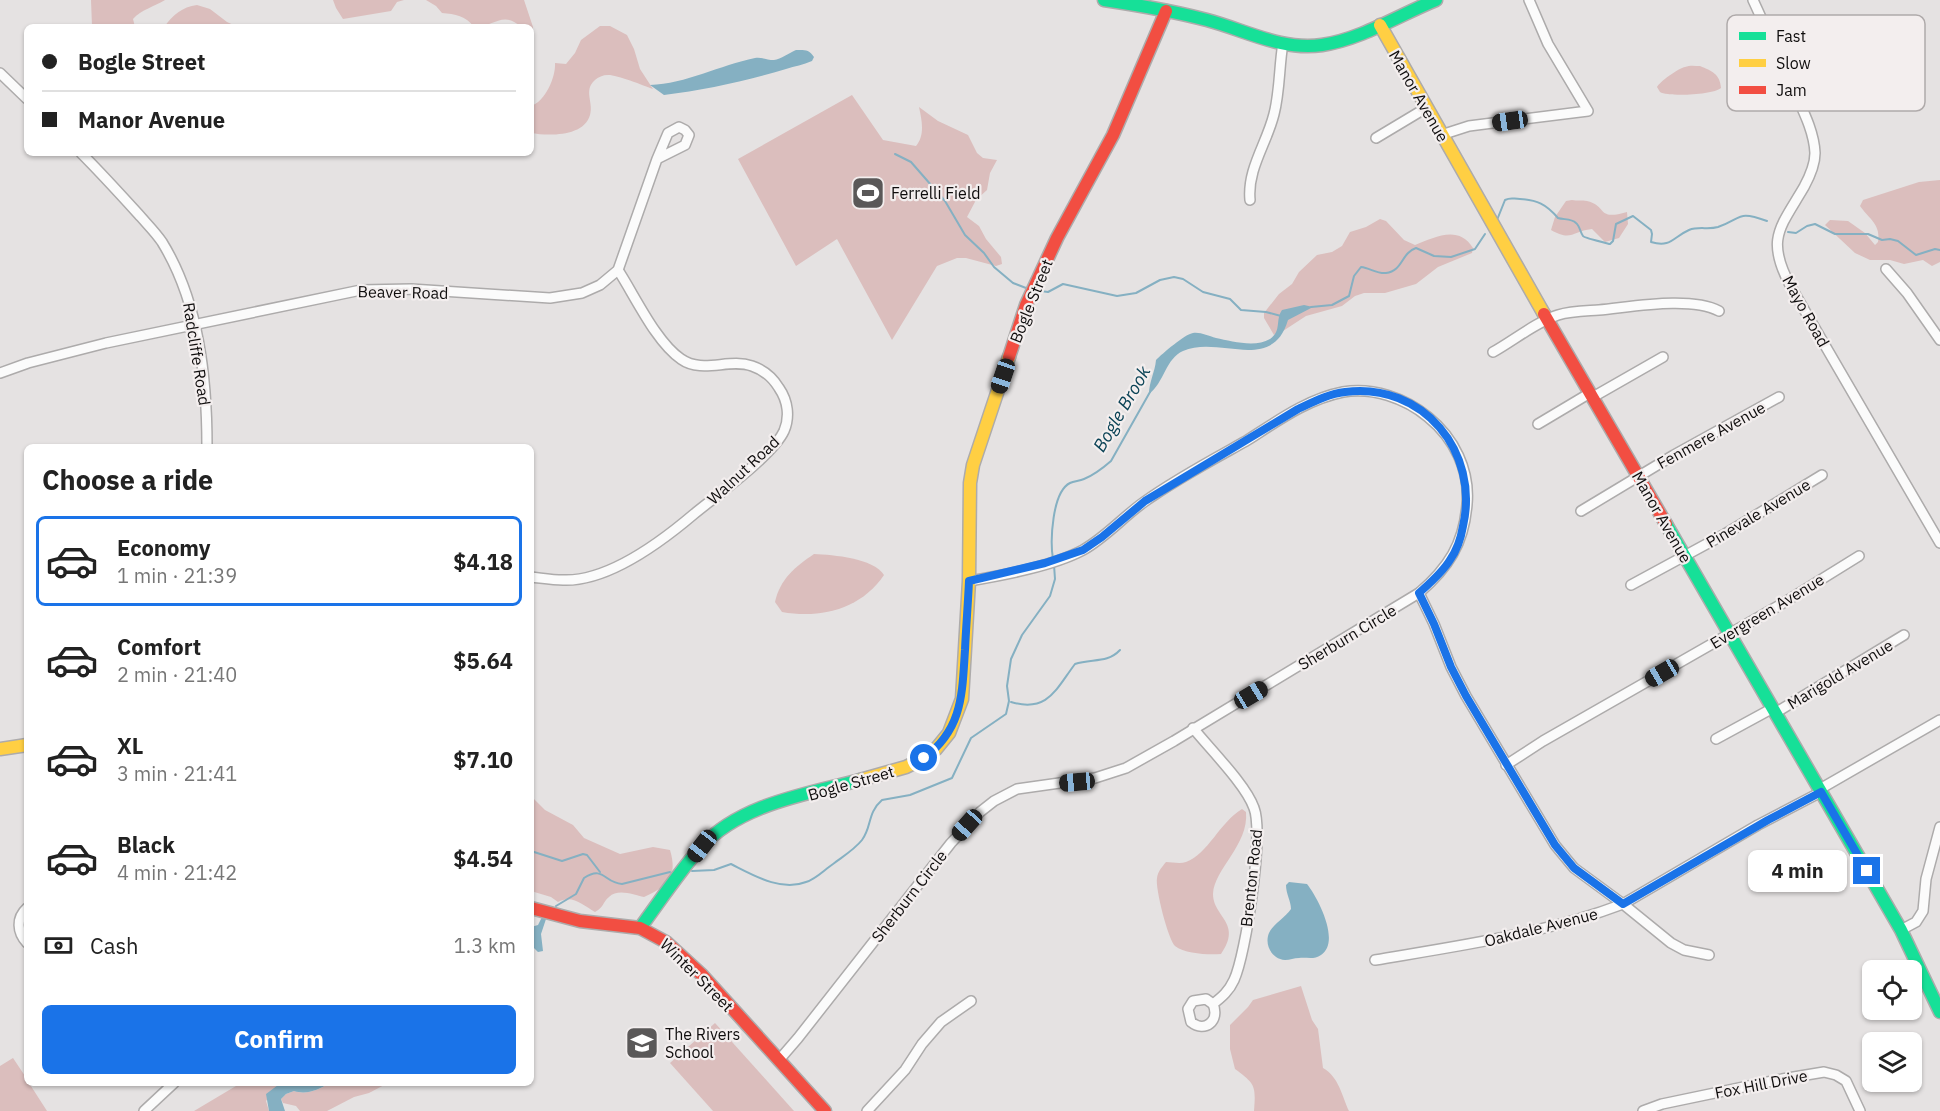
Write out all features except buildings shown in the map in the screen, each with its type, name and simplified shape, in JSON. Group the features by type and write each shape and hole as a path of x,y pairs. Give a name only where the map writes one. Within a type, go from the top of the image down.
{"street":[{"path":"1104,0 1166,11 1305,47 1325,45 1380,25 1420,3 1436,0"},
{"path":"1441,135 1469,126 1588,111 1548,44 1528,0"},
{"name":"Mayo Road","path":"1753,0 1760,15"},
{"name":"Bogle Street","path":"640,928 702,846 730,824 779,802 906,767 936,749 949,733 962,699 969,581 970,483 973,465 1026,305 1057,238 1113,135 1166,11"},
{"name":"Manor Avenue","path":"1380,25 1441,135 1901,930 1940,1012"},
{"path":"1250,200 1250,179 1276,108 1289,44"},
{"path":"0,73 24,96"},
{"path":"1376,138 1426,108"},
{"name":"Mayo Road","path":"1803,111 1815,151 1815,160 1809,178 1781,225 1777,244 1781,266 1791,288 1940,543"},
{"name":"Radcliffe Road","path":"84,156 161,240 188,296 202,365 207,444"},
{"path":"618,270 657,159"},
{"path":"1886,269 1940,340"},
{"name":"Beaver Road","path":"0,373 28,363 95,346 361,290 411,289 550,298 582,293 600,285 618,270"},
{"name":"Walnut Road","path":"534,576 564,581 594,575 637,556 689,518 735,480 777,443 784,430 788,413 785,397 772,376 752,366 737,364 702,366 682,360 666,346 618,270"},
{"path":"1493,352 1548,320 1567,313 1640,305 1698,304 1719,311"},
{"path":"1538,424 1663,357"},
{"name":"Sherburn Circle","path":"779,1060 951,843 980,812 1017,789 1077,782 1112,774 1174,741 1419,593 1433,581 1451,560 1461,535 1467,503 1463,469 1456,449 1439,426 1424,414 1393,396 1367,392 1337,394 1321,398 1298,409 1145,501 1093,544 1063,558 969,581"},
{"name":"Fenmere Avenue","path":"1581,511 1779,397"},
{"name":"Pinevale Avenue","path":"1631,585 1725,534 1822,475"},
{"name":"Evergreen Avenue","path":"1675,665 1859,556"},
{"path":"1419,593 1451,667 1506,765 1555,845 1574,868 1671,943 1684,950 1709,956"},
{"name":"Marigold Avenue","path":"1716,739 1774,710 1904,635"},
{"path":"1506,765 1543,741 1662,673"},
{"name":"Oakdale Avenue","path":"1375,960 1488,941 1600,913 1623,904 1940,720"},
{"name":"Brenton Road","path":"1193,729 1246,792 1258,821 1252,890 1242,957 1233,982 1223,997 1213,1004"},
{"path":"0,748 24,746"},
{"path":"1901,930 1916,922 1923,911 1926,879 1940,827"},
{"name":"Winter Street","path":"534,909 580,921 640,928 658,936 684,958 825,1111"},
{"path":"24,912 19,925 20,933 24,939"},
{"path":"867,1111 905,1070 922,1044 941,1022 970,1001"},
{"name":"Fox Hill Drive","path":"1643,1111 1662,1104 1824,1072 1846,1081 1860,1111"},
{"path":"144,1111 171,1086"}],"shaded area":[{"path":"91,0 165,0 136,16 133,19 134,24 92,24"},
{"path":"333,0 404,0 397,2 391,11 343,19"},
{"path":"426,0 524,0 532,24 517,24 503,20 488,24 471,24 460,16 442,13"},
{"path":"197,5 210,9 231,24 167,24 178,12"},
{"path":"600,26 610,26 627,35 640,69 653,89 618,77 601,76 590,88 590,115 581,128 565,133 534,133 534,105 541,100 549,88 554,75 555,63 566,64 575,53 581,40"},
{"path":"1700,66 1715,74 1721,88 1700,94 1681,95 1665,94 1657,87 1682,68"},
{"name":"Ferrelli Field","path":"852,95 883,140 916,146 922,133 919,107 938,121 968,135 977,153 983,158 997,160 990,173 987,190 976,200 967,217 979,226 986,239 1001,257 1002,264 996,266 966,258 957,258 937,266 892,340 837,239 796,266 738,159"},
{"path":"1940,180 1940,262 1932,266 1923,260 1904,264 1890,260 1870,260 1855,253 1825,225 1830,220 1848,221 1865,233 1875,245 1878,242 1878,231 1874,222 1860,206 1863,200 1919,182"},
{"path":"1566,201 1593,203 1606,214 1627,212 1628,224 1619,238 1605,242 1592,229 1572,235 1563,235 1551,230 1555,217"},
{"path":"1380,219 1386,221 1404,240 1415,245 1438,237 1453,235 1460,236 1467,241 1473,248 1472,253 1438,267 1416,284 1385,293 1364,293 1355,296 1342,306 1306,316 1274,335 1264,318 1264,313 1279,294 1292,284 1299,272 1317,255 1332,252 1342,246 1350,232"},
{"path":"814,554 862,561 879,569 884,575 864,596 839,609 811,614 782,612 775,602 777,594 795,569"},
{"path":"534,799 545,810 573,825 584,838 620,854 653,847 670,850 672,874 659,889 644,897 626,893 613,894 595,912 573,900 558,902 551,897 534,892"},
{"path":"1242,809 1246,812 1242,835 1219,875 1213,894 1217,909 1228,927 1227,943 1221,954 1197,953 1179,949 1172,941 1163,913 1157,884 1158,873 1166,862 1184,863 1194,858"},
{"path":"1301,986 1312,1020 1318,1029 1323,1068 1333,1076 1349,1111 1254,1111 1253,1086 1235,1069 1230,1049 1230,1025 1253,1000"},
{"path":"715,1023 794,1111 713,1111 670,1063"},
{"path":"13,1058 24,1074 24,1086 31,1086 47,1111 0,1111 0,1066"},
{"path":"236,1086 277,1086 266,1101 269,1111 194,1111"},
{"path":"324,1086 382,1086 327,1111 300,1111 296,1106 283,1103 281,1099 294,1091 312,1091"}],"water":[{"path":"796,50 810,53 814,57 812,61 741,81 679,93 664,95 650,85 690,78 755,58 777,59"},
{"path":"1304,305 1313,307 1288,320 1280,336 1270,345 1243,350 1197,347 1177,354 1149,394 1156,360 1189,334 1202,334 1243,343 1264,342 1274,336 1282,310"},
{"path":"1289,882 1307,884 1322,909 1329,940 1327,949 1318,957 1280,959 1268,947 1269,933 1291,909 1286,888"},
{"path":"542,917 546,919 541,934 543,951 538,952 534,948 534,926 538,925"},
{"path":"277,1086 324,1086 312,1091 294,1091 286,1094 281,1099 285,1111 269,1111 266,1094"}],"waterway":[{"path":"895,154 911,162 945,201 965,235 984,253 994,267 1013,283 1026,288"},
{"name":"Bogle Brook","path":"1497,220 1505,200 1512,198 1531,200 1545,206 1558,218 1574,221 1584,237 1610,244 1613,241 1616,224 1633,216 1651,230 1651,242 1663,244 1689,230 1718,227 1741,216 1767,221"},
{"name":"Bogle Brook","path":"1788,232 1796,233 1815,224 1835,234 1868,234 1882,240 1898,241 1916,255 1935,249 1940,250"},
{"name":"Bogle Brook","path":"1311,307 1332,305 1349,296 1354,276 1361,267 1380,273 1392,272 1407,254 1416,248 1434,256 1451,257 1475,249 1485,234"},
{"path":"1041,291 1048,292 1063,284 1117,296 1136,293 1160,280 1174,277 1183,279 1203,292 1230,299 1241,310 1281,316"},
{"name":"Bogle Brook","path":"1053,559 1054,518 1059,496 1070,483 1082,480 1111,461 1150,392"},
{"name":"Bogle Brook","path":"692,871 714,870 731,864 777,884 797,885 806,882 817,877 859,844 865,835 874,810 882,800 910,795 952,778 971,738 1006,714 1009,701 1007,686 1011,659 1022,635 1050,596 1055,579 1054,565"},
{"path":"1011,702 1024,705 1042,701 1056,690 1075,664 1104,659 1120,650"},
{"path":"534,852 562,861 583,854 587,855 600,872"},
{"name":"Bogle Brook","path":"556,906 576,894 584,878 591,874 600,874 611,881 622,884 670,872"}],"traffic: fast":[{"path":"1104,0 1181,14 1278,42 1307,46 1351,38 1436,0"},
{"path":"1666,524 1901,930 1940,1012"},
{"path":"640,928 677,876 717,832 735,820 775,803 860,780"}],"traffic: slow":[{"path":"1380,25 1544,314"},
{"path":"860,780 906,767 936,749 949,733 962,699 969,581 970,483 973,465 1009,357"},
{"path":"0,749 24,745"}],"traffic: jam":[{"path":"1009,357 1026,305 1057,238 1113,135 1166,11"},
{"path":"1544,314 1666,524"},
{"path":"534,909 580,921 640,928 666,942 702,975 825,1111"}],"place":[{"name":"Ferrelli Field","path":"868,193"},
{"name":"The Rivers School","path":"642,1043"}],"route":[{"path":"924,758 936,749 949,733 962,699 969,581 1073,555 1102,537 1145,501 1298,409 1321,398 1345,392 1367,392 1393,396 1416,408 1439,426 1456,449 1466,484 1467,503 1461,535 1451,560 1419,593 1466,696 1555,845 1574,868 1623,904 1821,792 1867,871"}]}
